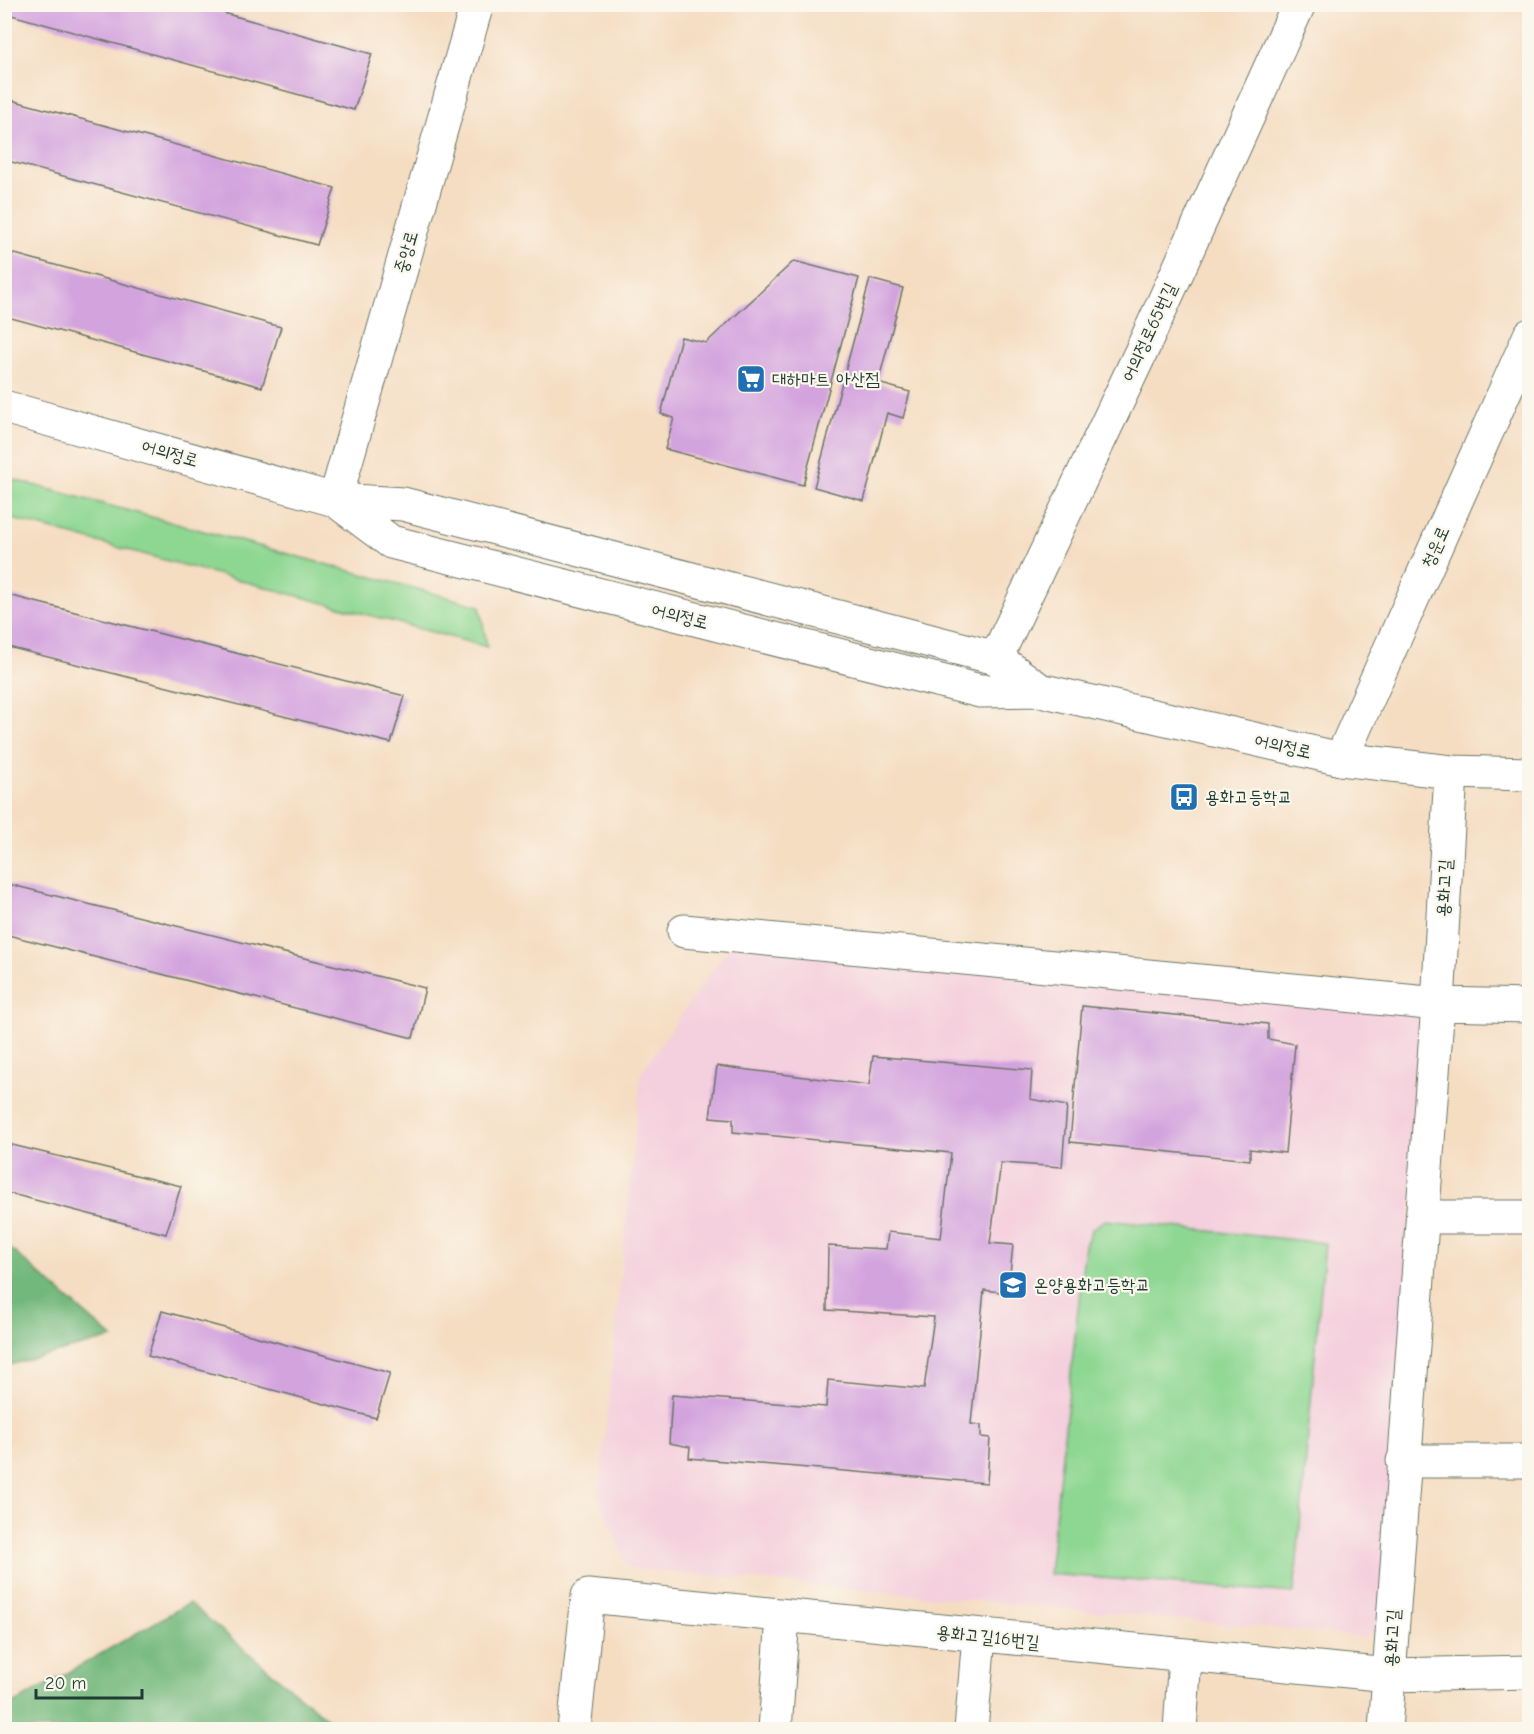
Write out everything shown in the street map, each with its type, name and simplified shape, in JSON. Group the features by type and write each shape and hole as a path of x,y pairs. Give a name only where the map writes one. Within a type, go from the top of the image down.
{"street":[{"name":"중앙로","path":"335,500 477,4"},
{"name":"어의정로65번길","path":"996,658 1141,352 1299,4"},
{"name":"청운로","path":"1341,759 1530,335"},
{"name":"어의정로","path":"4,407 335,500 403,504 996,658 1040,690"},
{"name":"어의정로","path":"335,500 391,542 980,691 1040,690 1341,759 1450,772 1530,774"},
{"name":"용화고길","path":"1450,772 1438,1004 1389,1675 1530,1672"},
{"path":"684,931 1438,1004 1530,1006"},
{"path":"1423,1217 1530,1217"},
{"path":"1403,1461 1530,1461"},
{"name":"용화고길16번길","path":"574,1730 588,1596 1185,1657 1389,1675"},
{"path":"775,1730 783,1616"},
{"path":"970,1730 979,1636"},
{"path":"1180,1730 1185,1657"},
{"path":"1385,1730 1389,1675"}],"shaded area":[{"name":"온양용화고등학교","path":"729,946 1396,1010 1422,1022 1386,1624 1364,1637 628,1568 599,1497 641,1073"}],"green space":[{"path":"4,477 480,606 487,647 5,517"},
{"path":"1105,1220 1325,1243 1294,1593 1049,1574 1085,1245 1092,1229"},
{"path":"5,1244 113,1338 5,1366"},
{"path":"189,1603 339,1729 5,1729 5,1717 10,1706"}],"building":[{"path":"4,4 191,4 372,54 354,110 4,13"},
{"path":"4,98 335,188 317,245 4,160"},
{"path":"4,251 281,327 262,387 4,316"},
{"name":"대하마트 아산점","path":"794,261 859,278 803,485 665,449 674,418 661,414 681,337 706,343"},
{"name":"대하마트 아산점","path":"870,279 903,288 878,383 910,392 903,418 887,413 864,501 814,487"},
{"path":"4,594 405,696 391,743 4,646"},
{"path":"4,883 425,988 413,1038 4,934"},
{"path":"1082,1006 1268,1024 1268,1039 1295,1044 1285,1153 1250,1149 1250,1160 1070,1142"},
{"path":"873,1056 1032,1070 1030,1099 1067,1106 1062,1167 1001,1163 990,1243 1013,1245 1008,1293 984,1290 971,1424 981,1425 981,1437 990,1438 987,1483 689,1458 690,1447 669,1443 672,1395 826,1407 828,1380 924,1389 934,1317 827,1310 828,1246 886,1249 888,1232 941,1238 951,1153 733,1132 733,1119 710,1117 717,1066 869,1085"},
{"path":"4,1143 181,1186 166,1234 4,1192"},
{"path":"162,1311 390,1373 376,1418 148,1356"}],"place":[{"name":"대하마트 아산점","path":"751,379"},
{"name":"용화고등학교","path":"1184,797"},
{"name":"온양용화고등학교","path":"1013,1285"}]}
